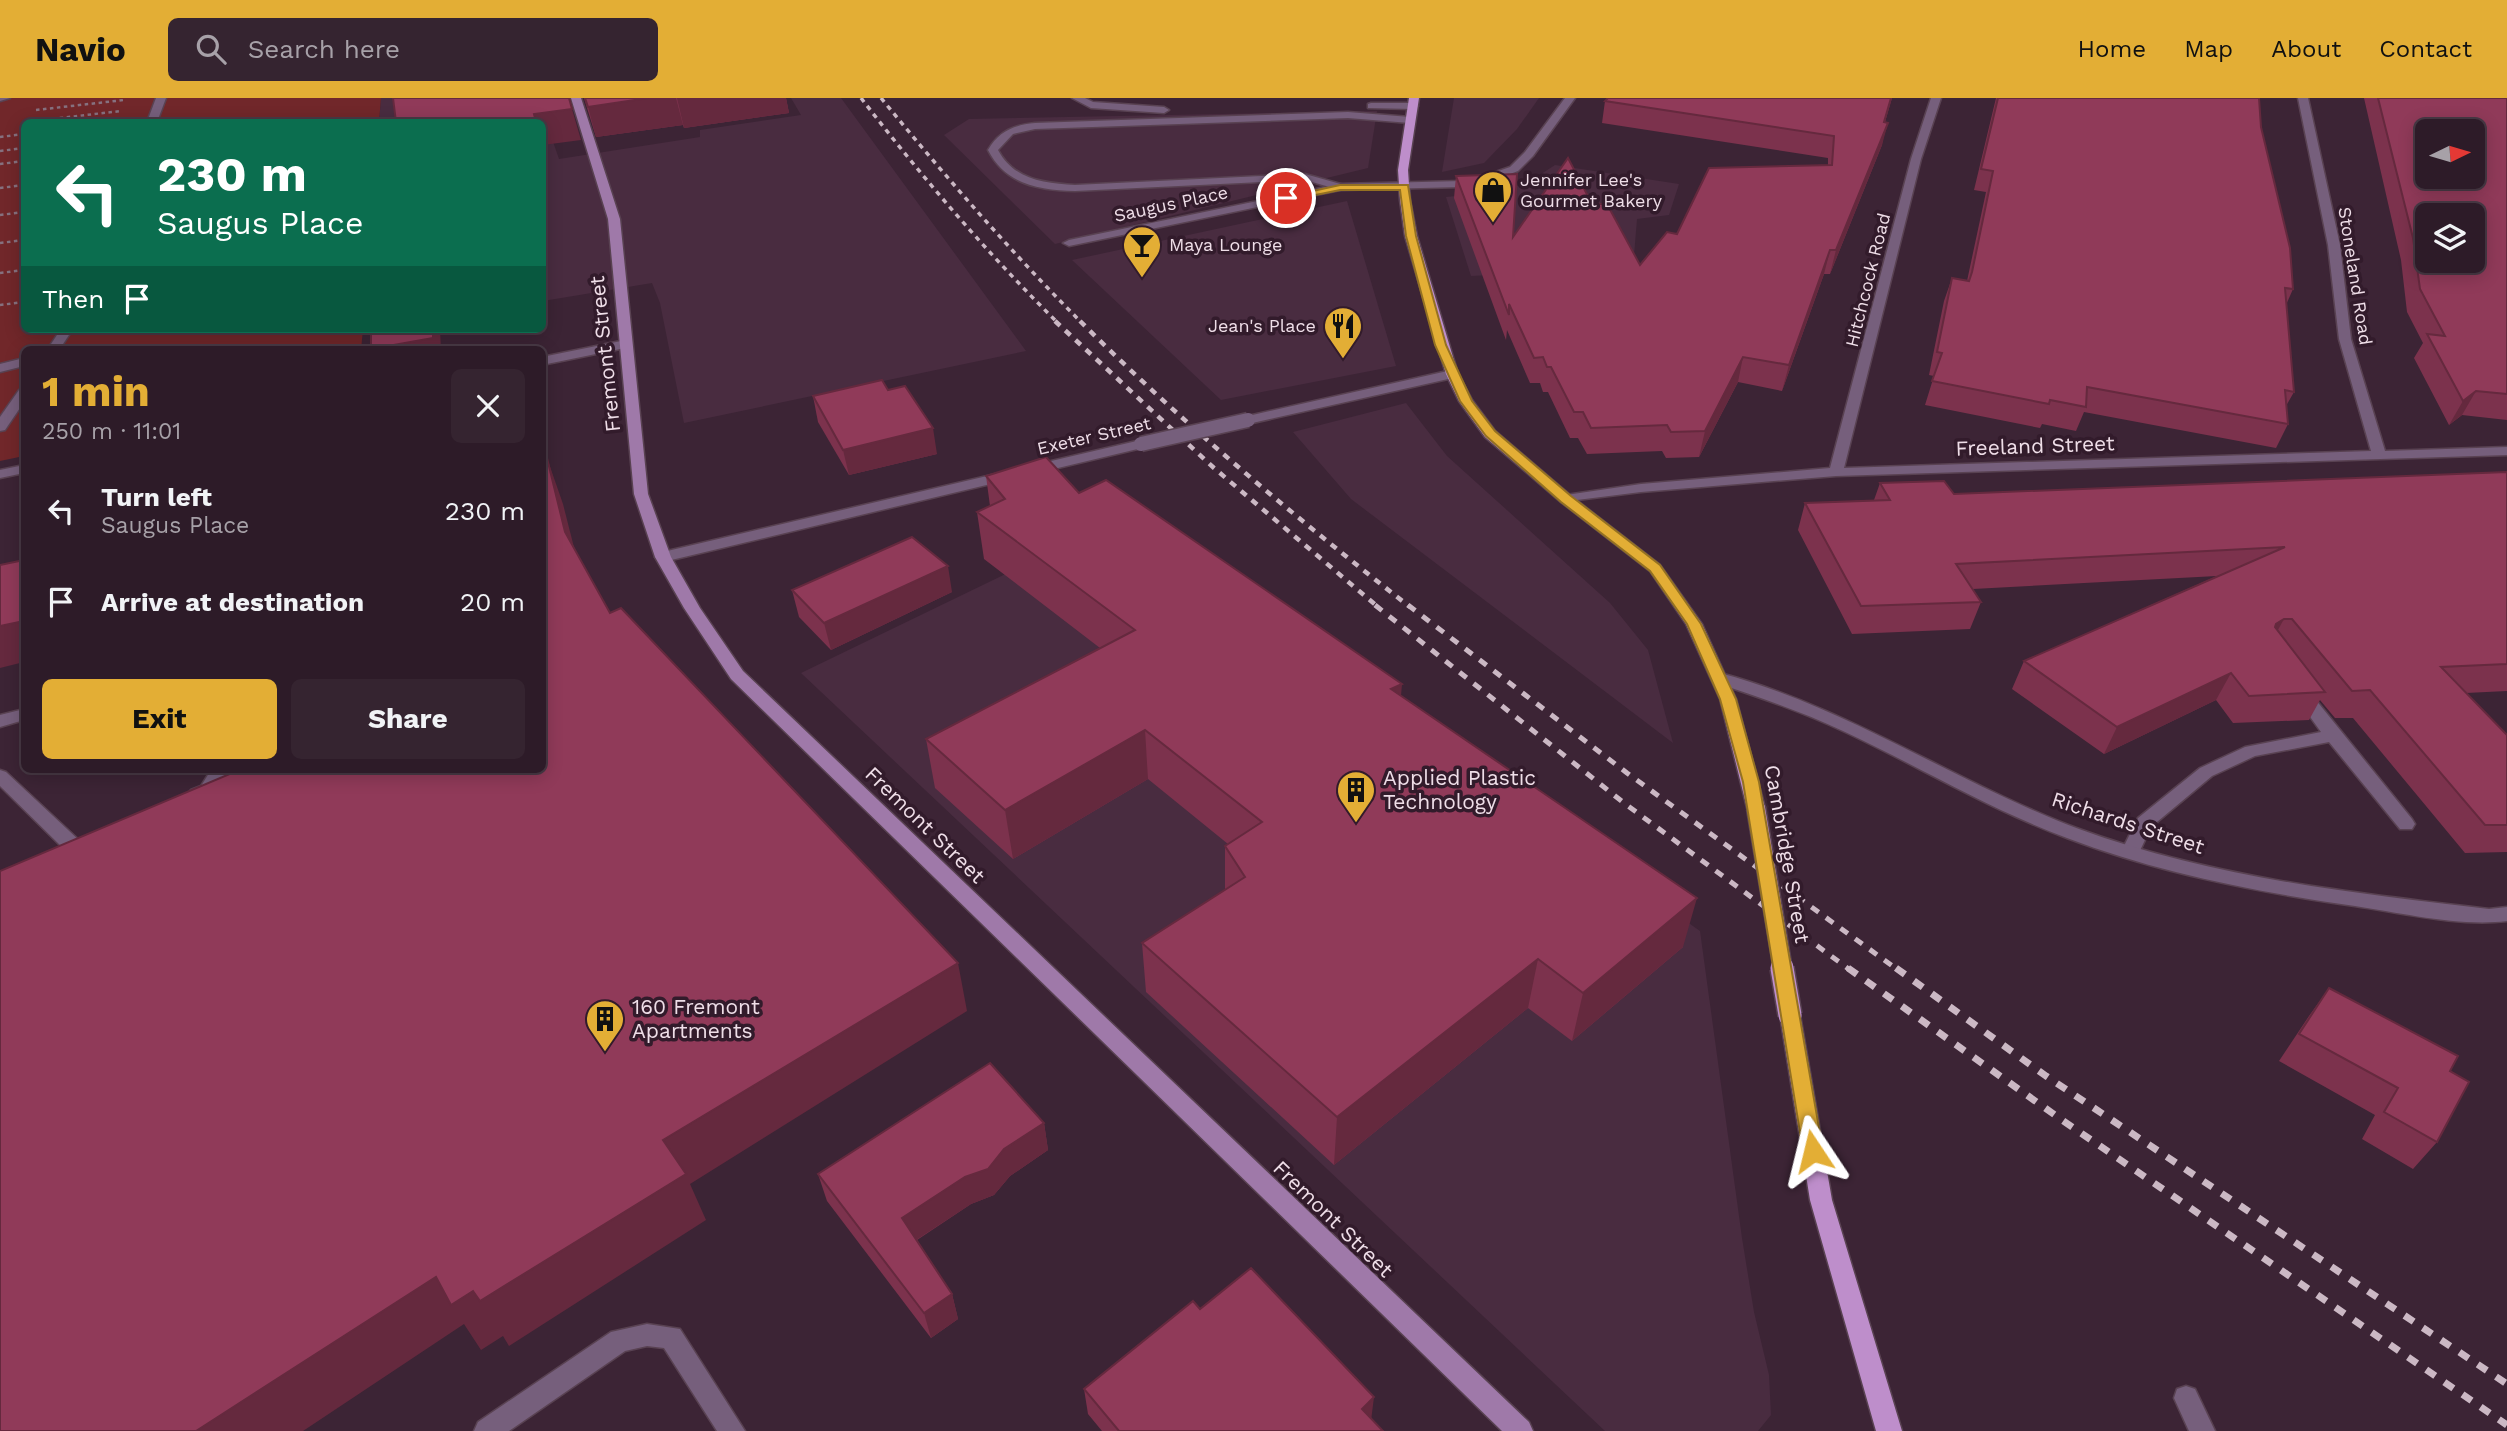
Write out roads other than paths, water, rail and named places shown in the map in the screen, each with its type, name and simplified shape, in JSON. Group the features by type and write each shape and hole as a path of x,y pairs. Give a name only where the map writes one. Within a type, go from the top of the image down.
{"main road":[{"name":"Cambridge Street","path":"1413,102 1403,170 1411,236 1441,345 1466,401 1490,434 1566,499 1655,568 1694,624 1720,678 1751,782 1821,1200 1889,1431"}],"street":[{"name":"Fremont Street","path":"576,98 614,219 642,494 663,557 692,608 737,674 1520,1431"},
{"path":"1077,98 1091,105 1143,110 1413,102"},
{"name":"Saugus Place","path":"1069,243 1340,187 1462,184 1514,169 1530,154 1570,98"},
{"name":"Hitchcock Road","path":"1836,472 1916,159 1936,98"},
{"name":"Stoneland Road","path":"2303,98 2334,245 2345,339 2380,457"},
{"path":"153,119 159,102"},
{"path":"1340,187 1305,177 1052,187 1019,180 996,159 993,150 998,139 1008,131 1035,126 1348,116 1410,120"},
{"path":"546,360 626,344"},
{"path":"0,358 21,360"},
{"path":"0,368 21,361"},
{"name":"Exeter Street","path":"663,557 1452,374"},
{"path":"0,427 21,397"},
{"name":"Freeland Street","path":"1566,499 1641,488 1836,472 2507,452"},
{"path":"0,474 21,470"},
{"name":"Richards Street","path":"1720,678 1816,712 1958,782 2059,827 2130,852 2248,883 2338,898 2489,916 2507,914"},
{"path":"2294,684 2406,824"},
{"path":"0,721 21,716"},
{"path":"2130,852 2144,823 2206,772 2251,751 2333,734"},
{"path":"183,800 207,790 218,773"},
{"path":"0,776 81,845 50,859"},
{"path":"486,1431 620,1340 648,1335 671,1337 732,1431"},
{"path":"2186,1398 2202,1431"}],"railway":[{"path":"861,98 955,213 1057,322"},
{"path":"881,98 978,213 1081,322"},
{"path":"1055,321 1214,468 1378,607"},
{"path":"1081,322 1240,469 1410,607"},
{"path":"1375,605 1624,803 1850,970"},
{"path":"1408,605 1627,773 1898,970"},
{"path":"1848,968 2062,1120 2507,1425"},
{"path":"1896,968 2046,1076 2507,1384"}],"place":[{"name":"Jennifer Lee's Gourmet Bakery","path":"1493,224"},
{"name":"Maya Lounge","path":"1142,279"},
{"name":"Jean's Place","path":"1343,360"},
{"name":"Applied Plastic Technology","path":"1356,824"},
{"name":"160 Fremont Apartments","path":"605,1053"}]}
